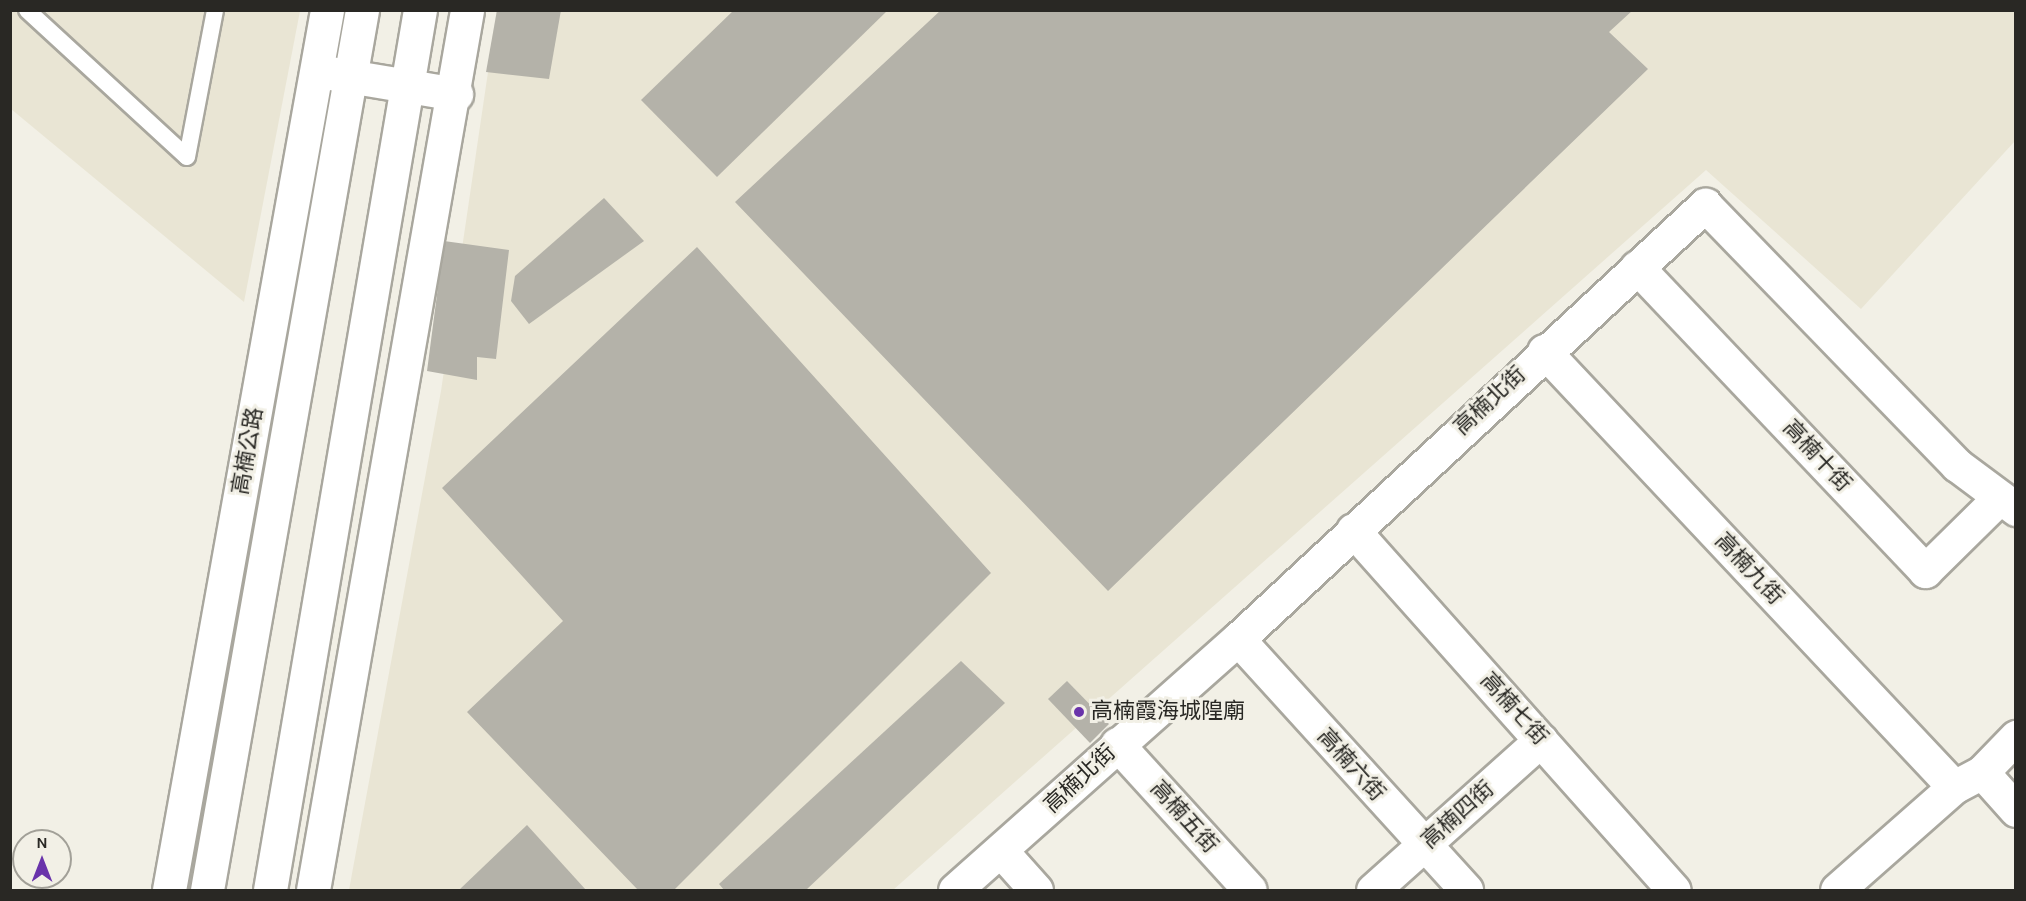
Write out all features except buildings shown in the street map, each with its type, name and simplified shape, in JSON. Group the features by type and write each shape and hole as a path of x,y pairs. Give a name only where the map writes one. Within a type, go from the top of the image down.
{"street":[{"name":"高楠公路","path":"169,891 327,10"},
{"name":"高楠公路","path":"207,891 362,10"},
{"path":"270,891 420,10"},
{"path":"313,891 456,94 467,10"},
{"path":"317,71 456,94"},
{"name":"高楠北街","path":"955,891 1002,852 1118,744 1238,639 1544,351 1705,205 1957,465 2007,504"},
{"name":"高楠十街","path":"1637,267 1925,571 2007,504"},
{"name":"高楠九街","path":"1544,351 1953,787"},
{"name":"高楠七街","path":"1353,530 1674,891"},
{"name":"高楠六街","path":"1238,639 1466,891"},
{"path":"1839,890 1953,787 1982,772 2016,737"},
{"name":"高楠四街","path":"1373,891 1541,740"},
{"name":"高楠五街","path":"1118,744 1250,891"},
{"path":"1982,772 2016,810"},
{"path":"1002,852 1036,891"}],"lane":[{"path":"27,10 187,158 215,10"}],"shaded area":[{"path":"10,11 300,11 244,302 11,109"},
{"path":"497,11 2015,11 2015,141 1861,309 1706,170 893,890 349,890 441,391"}],"place":[{"name":"高楠霞海城隍廟","path":"1079,712"}]}
